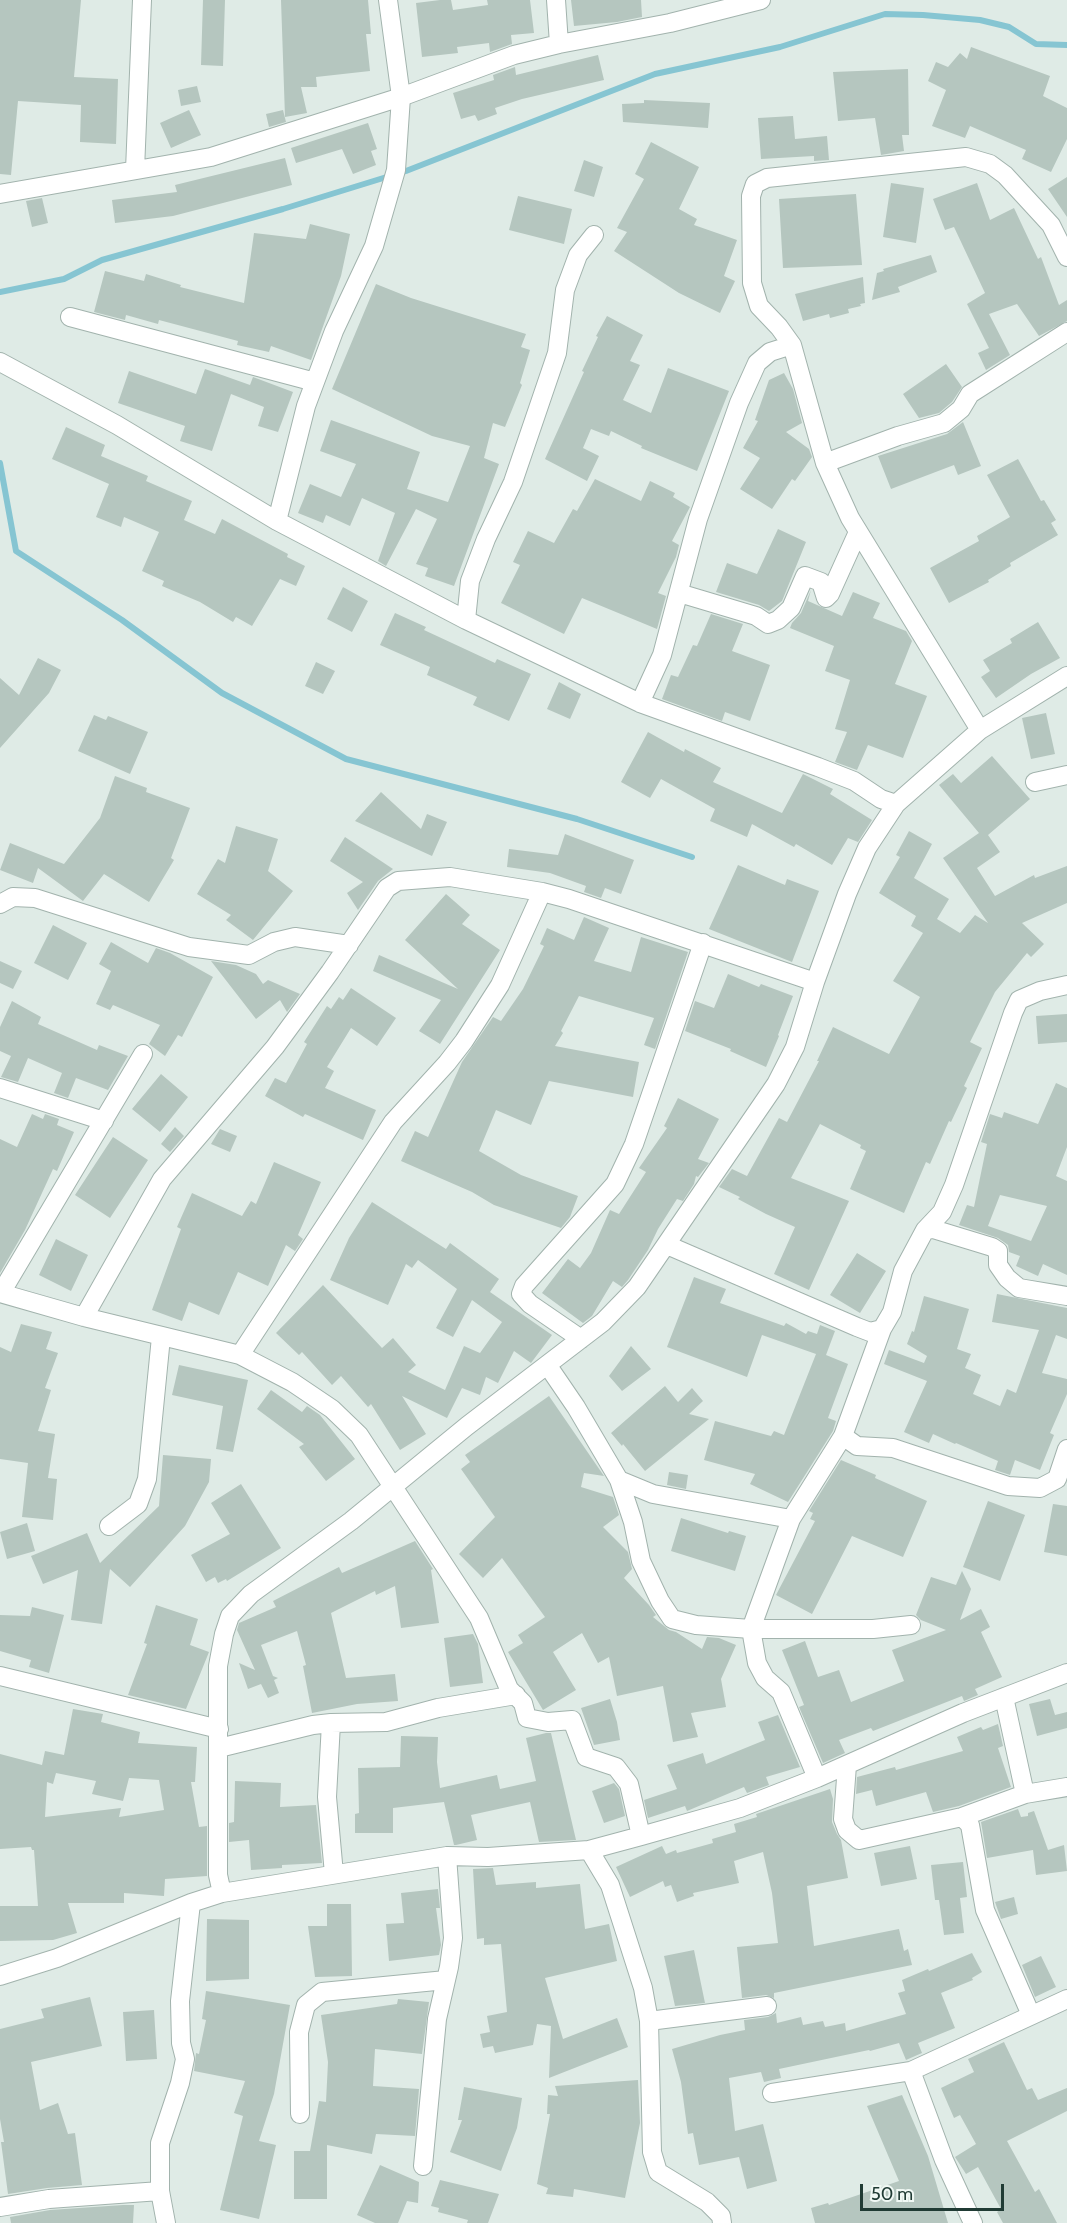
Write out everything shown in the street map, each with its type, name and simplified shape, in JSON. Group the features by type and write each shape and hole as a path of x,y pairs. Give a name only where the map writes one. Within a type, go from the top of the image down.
{"street":[{"path":"135,170 142,0"},
{"path":"277,521 306,406 334,331 374,246 394,176 401,97 388,0"},
{"path":"556,0 559,44"},
{"path":"0,194 211,156 401,97 514,55 670,23 751,1"},
{"path":"980,730 858,532 825,463 792,345 759,306 752,283 752,196 755,184 767,178 966,157 990,164 1059,221 1067,257"},
{"path":"466,620 470,581 486,539 513,482 557,353 566,290 578,255 594,235"},
{"path":"70,317 315,382"},
{"path":"825,463 898,436 944,423 961,409 969,394 1067,332"},
{"path":"640,704 662,655 698,519 739,403 758,363 770,352 792,345"},
{"path":"0,362 117,425 277,521 466,620 640,704 818,766 854,781 881,799 896,804"},
{"path":"679,593 756,616 768,624 778,620 790,608 806,576 821,582 826,598 830,594 858,532"},
{"path":"222,1893 218,1875 218,1666 230,1616 251,1594 394,1487 467,1426 603,1322 637,1287 776,1084 795,1047 815,982 847,894 867,848 896,804 980,730 1067,676"},
{"path":"1035,782 1067,775"},
{"path":"84,1317 162,1179 275,1047 387,888 398,881 450,877 569,898 815,982"},
{"path":"240,1355 393,1122 464,1041 500,985 542,892"},
{"path":"0,904 13,897 35,898 189,947 249,955 274,942 295,937 349,945"},
{"path":"581,1339 530,1304 521,1294 524,1286 615,1184 634,1144 702,943"},
{"path":"817,1778 781,1692 765,1678 757,1663 751,1629 791,1519 843,1436 882,1329 892,1312 903,1271 925,1230 942,1212 954,1185 1019,1000 1040,991 1067,985"},
{"path":"143,1054 0,1293 161,1337 240,1355 292,1382 332,1409 359,1435 479,1618 509,1689 523,1702 527,1718 548,1722 572,1720 586,1757 616,1767 629,1784 641,1836"},
{"path":"0,1088 104,1121"},
{"path":"925,1230 933,1229 992,1247 998,1251 998,1265 1007,1278 1019,1288 1067,1296"},
{"path":"667,1245 857,1327 870,1332 882,1329"},
{"path":"109,1526 138,1504 147,1479 161,1337"},
{"path":"548,1366 576,1407 619,1480 633,1522 641,1561 660,1601 672,1619 696,1625 751,1629 873,1629 911,1625"},
{"path":"843,1436 857,1446 893,1448 1008,1486 1040,1488 1057,1479 1067,1449"},
{"path":"619,1480 653,1494 791,1519"},
{"path":"0,1976 57,1958 191,1903 222,1893 447,1856 489,1857 589,1850 740,1808 817,1778 1004,1697 1067,1673"},
{"path":"0,1676 219,1738 331,1723 386,1722 438,1708 516,1695"},
{"path":"1004,1697 1025,1794"},
{"path":"331,1723 327,1797 334,1874"},
{"path":"847,1765 843,1819 847,1830 859,1840 962,1817 1025,1794 1067,1787"},
{"path":"962,1817 970,1825 985,1910 1031,2015"},
{"path":"589,1850 610,1885 643,1988 649,2021 652,2152 658,2172 707,2202 721,2216 722,2223"},
{"path":"423,2166 437,2019 453,1938 447,1856"},
{"path":"166,2223 160,2191 160,2143 180,2083 185,2059 181,2043 180,2001 191,1903"},
{"path":"300,2114 299,2032 306,2005 322,1992 446,1980"},
{"path":"772,2093 911,2071 1067,1999"},
{"path":"649,2021 767,2006"},
{"path":"911,2071 944,2160 972,2223"},
{"path":"0,2207 49,2199 160,2191"}],"building":[{"path":"0,0 81,0 74,77 118,79 116,144 80,142 81,105 18,101 11,175 0,174"},
{"path":"203,0 225,0 223,66 201,65"},
{"path":"281,0 368,0 371,34 366,34 370,71 316,77 317,87 301,87 307,113 285,117"},
{"path":"451,0 453,10 488,5 487,0 530,0 534,33 511,35 512,44 490,52 489,43 457,47 458,53 422,57 416,3"},
{"path":"571,0 641,0 642,17 574,26"},
{"path":"971,47 1050,76 1043,96 1067,108 1067,139 1051,172 1022,159 1026,150 970,126 965,138 932,126 946,90 928,81 936,62 948,67 960,53 967,59"},
{"path":"598,55 604,80 522,99 495,108 497,114 478,121 475,115 461,119 453,93 494,80 493,75 515,67 516,75"},
{"path":"908,69 909,135 902,135 904,151 881,155 875,118 838,121 833,72"},
{"path":"197,86 201,102 181,106 178,90"},
{"path":"644,100 710,103 708,128 623,122 622,104 644,103"},
{"path":"189,110 201,135 171,148 160,123"},
{"path":"283,110 286,122 269,127 266,114"},
{"path":"793,116 795,139 827,136 829,160 814,161 814,156 761,159 758,118"},
{"path":"368,123 377,149 371,151 376,165 353,174 342,149 296,163 291,148"},
{"path":"651,142 699,167 679,209 697,219 694,225 737,240 724,276 735,281 720,313 679,293 614,251 627,232 617,228 644,179 635,174"},
{"path":"285,158 292,185 173,216 115,223 112,200 177,192 175,185"},
{"path":"584,160 603,167 594,197 574,191"},
{"path":"1067,177 1067,217 1048,189"},
{"path":"891,183 924,188 916,243 883,237"},
{"path":"977,183 990,220 1014,208 1038,259 1041,257 1059,305 1067,300 1067,321 1039,336 1017,304 989,314 1010,355 986,370 978,353 989,348 967,304 985,293 954,227 945,230 933,199"},
{"path":"856,194 862,265 783,268 779,199"},
{"path":"518,196 572,209 564,244 509,230"},
{"path":"42,198 48,223 32,227 26,201"},
{"path":"310,224 350,234 341,276 311,360 271,346 269,352 237,345 238,341 159,320 158,324 126,315 125,320 94,312 105,271 144,281 146,274 181,285 180,287 244,303 254,233 306,239"},
{"path":"931,255 937,272 898,287 900,292 872,300 877,273 884,271 883,269"},
{"path":"863,277 865,303 860,304 861,306 848,309 849,313 830,318 829,314 803,321 795,294"},
{"path":"376,284 411,298 526,334 521,347 530,350 520,383 522,385 505,427 493,423 484,458 499,464 454,586 425,576 428,568 416,564 437,519 416,509 386,566 378,561 395,513 362,498 350,526 326,515 323,523 298,513 310,484 341,497 356,464 320,451 331,420 420,452 407,489 448,502 470,446 432,436 332,389"},
{"path":"607,316 643,335 630,361 640,365 623,400 651,413 668,368 729,391 697,471 641,448 642,446 611,431 609,436 591,429 583,448 599,456 587,481 545,459 584,372 582,371 598,337 596,336"},
{"path":"946,364 962,387 952,402 939,413 919,418 903,394"},
{"path":"205,369 250,385 253,377 293,392 278,432 258,426 264,407 231,394 212,451 180,441 185,426 118,403 129,371 196,394"},
{"path":"784,373 793,389 802,423 786,432 809,449 812,457 795,481 792,479 772,509 740,489 760,458 743,448 758,421 755,420 769,380"},
{"path":"963,422 981,466 958,475 954,465 891,489 878,456 947,434"},
{"path":"66,427 105,445 101,456 148,476 146,481 192,501 184,520 215,534 222,519 288,554 287,557 305,566 296,586 280,579 252,626 236,617 233,622 200,602 162,586 164,581 142,571 159,532 124,517 121,527 96,517 109,484 52,459"},
{"path":"1018,459 1041,501 1044,500 1056,520 1051,523 1058,535 1010,563 1011,566 988,580 989,582 949,603 930,568 979,541 977,536 1010,517 987,475"},
{"path":"595,479 641,501 650,481 675,493 673,497 690,507 672,541 679,545 676,557 658,593 666,596 657,629 582,598 564,634 501,603 520,565 513,562 528,531 554,543 573,509 577,511"},
{"path":"778,529 806,542 782,601 769,611 759,605 716,592 727,563 757,574"},
{"path":"343,587 368,601 352,632 327,619"},
{"path":"811,590 808,601 842,616 853,592 880,603 873,618 906,631 912,641 895,684 927,696 903,758 868,745 857,770 835,762 847,732 835,729 850,680 825,671 834,646 790,628 801,613"},
{"path":"395,613 426,627 424,630 495,663 497,659 531,674 509,721 473,705 477,697 427,675 430,667 380,645"},
{"path":"711,614 743,624 732,651 770,665 750,721 725,712 722,721 662,699 671,675 678,677 693,645 697,646"},
{"path":"1038,622 1060,658 1031,674 996,698 981,677 990,671 983,660 1012,643 1010,639"},
{"path":"38,658 61,670 49,693 0,748 0,678 19,695"},
{"path":"316,662 335,671 323,694 305,686"},
{"path":"559,682 581,694 570,719 547,709"},
{"path":"1046,713 1055,754 1031,759 1022,718"},
{"path":"94,715 106,720 108,716 148,732 130,774 78,751"},
{"path":"648,732 684,752 685,749 721,768 713,782 782,813 803,774 833,789 830,794 872,820 858,842 848,838 832,865 796,844 794,847 752,824 747,837 710,821 715,809 661,779 650,798 621,782"},
{"path":"992,756 1030,799 988,835 1000,852 977,868 995,896 1034,875 1035,878 1067,866 1067,903 1022,923 1044,944 1031,957 1027,953 995,992 970,1042 982,1048 964,1086 967,1088 930,1164 926,1162 904,1213 850,1189 866,1151 860,1148 861,1145 820,1124 791,1178 849,1201 809,1290 774,1274 795,1227 766,1214 719,1187 732,1169 747,1176 779,1118 787,1122 819,1061 817,1061 833,1027 889,1054 920,997 893,981 923,933 911,926 916,916 879,893 900,857 896,855 909,831 932,844 914,878 949,899 937,919 960,933 975,915 988,923 943,858 979,833 939,785 953,774 961,783"},
{"path":"115,776 147,788 146,792 190,808 171,858 174,860 149,902 104,874 83,901 38,868 33,883 0,870 10,843 64,864 100,818"},
{"path":"381,792 421,829 427,814 447,822 432,856 355,821"},
{"path":"236,826 278,839 268,871 293,891 253,940 226,920 231,915 197,894 218,859 225,863"},
{"path":"565,834 634,860 621,894 605,888 601,898 584,892 586,886 550,873 507,867 509,849 558,855"},
{"path":"345,837 393,869 378,881 358,910 347,893 363,882 330,861"},
{"path":"738,865 785,885 787,879 819,891 792,962 709,929"},
{"path":"446,894 470,915 462,924 500,950 440,1044 419,1031 441,1000 373,971 379,955 458,989 405,940"},
{"path":"584,917 609,928 594,961 631,972 641,937 688,952 655,1049 644,1045 654,1018 579,996 555,1046 639,1062 633,1097 549,1081 531,1125 496,1110 479,1151 521,1175 578,1196 570,1217 561,1228 494,1205 472,1192 401,1161 415,1131 428,1137 462,1062 493,1017 501,1021 523,989 544,946 540,944 547,928 574,940"},
{"path":"53,925 87,943 68,980 34,963"},
{"path":"111,942 148,963 156,948 170,953 213,977 182,1037 178,1035 165,1056 149,1044 160,1025 113,1005 110,1010 96,1004 111,971 99,964"},
{"path":"0,961 22,971 13,989 0,983"},
{"path":"211,961 236,965 256,974 263,984 268,980 300,994 287,1012 280,1000 256,1019"},
{"path":"728,974 759,987 761,984 793,996 766,1067 730,1051 731,1049 685,1031 695,1001 714,1008"},
{"path":"351,988 396,1018 377,1046 351,1028 327,1067 334,1071 325,1088 376,1110 363,1140 305,1114 303,1117 265,1096 275,1078 286,1083 307,1044 304,1042 327,1006 331,1009 339,997 343,1000"},
{"path":"12,1001 41,1017 38,1024 97,1050 99,1045 128,1056 108,1090 76,1078 68,1098 54,1093 62,1073 28,1058 18,1082 1,1077 11,1056 0,1051 0,1027"},
{"path":"1067,1014 1067,1042 1038,1044 1036,1016"},
{"path":"161,1074 188,1097 160,1132 132,1109"},
{"path":"1056,1083 1067,1088 1067,1147 1056,1176 1067,1181 1067,1275 1043,1264 1038,1276 1016,1266 1020,1256 1009,1252 1008,1245 998,1238 959,1225 967,1205 974,1207 987,1144 981,1142 990,1114 1002,1118 1004,1112 1038,1124","holes":["1000,1195 1047,1206 1031,1241 988,1226"]},
{"path":"678,1098 719,1119 698,1159 709,1163 698,1177 696,1176 694,1184 683,1201 677,1199 628,1280 622,1287 613,1281 592,1316 583,1323 542,1293 568,1259 580,1268 591,1253 610,1210 619,1214 646,1172 639,1168 667,1128 664,1126"},
{"path":"32,1114 43,1119 45,1114 59,1119 57,1125 74,1132 57,1171 53,1169 25,1230 0,1273 0,1139 17,1147"},
{"path":"175,1127 184,1136 170,1152 161,1144"},
{"path":"220,1129 237,1136 230,1152 211,1144"},
{"path":"113,1137 148,1160 110,1218 75,1195"},
{"path":"274,1162 321,1182 298,1235 303,1239 295,1251 286,1245 268,1286 238,1272 219,1315 189,1302 182,1321 152,1310 181,1229 177,1227 192,1193 242,1216 251,1201 256,1204"},
{"path":"372,1202 446,1249 450,1243 499,1279 490,1292 552,1335 531,1363 514,1351 498,1383 486,1377 480,1395 462,1388 447,1418 402,1396 426,1434 400,1450 371,1404 368,1407 341,1376 332,1385 302,1352 299,1355 276,1333 323,1285 382,1348 393,1338 416,1365 408,1372 445,1390 464,1346 480,1353 502,1322 472,1300 453,1337 436,1328 457,1289 418,1260 412,1268 406,1264 388,1305 330,1280 349,1238"},
{"path":"56,1239 88,1255 71,1291 39,1275"},
{"path":"857,1253 886,1271 860,1313 830,1295"},
{"path":"694,1277 726,1289 720,1303 784,1326 786,1323 806,1334 808,1331 817,1334 820,1325 835,1331 826,1355 848,1364 828,1418 836,1421 833,1431 788,1502 750,1484 755,1474 704,1460 715,1421 771,1436 774,1431 784,1435 816,1354 762,1335 747,1377 667,1347"},
{"path":"997,1294 1067,1308 1067,1339 1056,1335 1042,1373 1067,1379 1067,1394 1050,1433 1054,1435 1040,1470 1015,1460 1010,1475 995,1470 998,1461 956,1443 933,1434 929,1443 904,1432 927,1381 884,1364 889,1350 924,1363 927,1356 907,1344 912,1331 914,1332 924,1296 969,1309 957,1349 971,1354 965,1368 981,1375 973,1394 1000,1406 1007,1389 1016,1393 1039,1330 992,1322"},
{"path":"21,1324 52,1332 46,1349 58,1353 45,1388 51,1390 38,1431 55,1434 48,1478 57,1479 53,1520 22,1517 28,1463 0,1459 0,1347 11,1352"},
{"path":"631,1346 651,1369 622,1391 609,1376"},
{"path":"179,1365 248,1380 233,1452 216,1449 223,1406 172,1395"},
{"path":"665,1386 678,1402 692,1388 703,1401 689,1414 709,1419 645,1471 611,1433"},
{"path":"271,1390 302,1412 307,1406 320,1415 355,1459 326,1481 299,1447 304,1444 257,1409"},
{"path":"549,1396 604,1476 584,1473 581,1487 613,1497 619,1515 603,1527 628,1552 632,1569 624,1578 649,1605 656,1615 653,1617 669,1630 702,1649 707,1637 719,1638 736,1645 721,1679 726,1707 691,1713 698,1737 673,1742 663,1686 617,1696 609,1657 598,1663 582,1633 553,1652 576,1690 543,1710 508,1652 523,1643 518,1635 545,1617 502,1558 483,1578 459,1554 495,1517 461,1469 470,1462 465,1455"},
{"path":"163,1455 211,1459 209,1482 185,1526 130,1587 110,1569 102,1624 71,1620 78,1570 43,1584 31,1556 87,1533 100,1563 159,1506"},
{"path":"841,1460 927,1501 903,1557 852,1536 812,1614 776,1595 815,1521 810,1519 813,1513 809,1511"},
{"path":"669,1472 688,1475 686,1489 667,1485"},
{"path":"241,1484 281,1548 227,1581 226,1579 218,1583 215,1577 206,1582 191,1555 230,1534 211,1503"},
{"path":"988,1501 1025,1515 1000,1581 963,1567"},
{"path":"1053,1504 1067,1506 1067,1556 1044,1552"},
{"path":"681,1518 728,1533 729,1531 746,1536 735,1571 671,1551"},
{"path":"27,1523 35,1551 7,1559 0,1532"},
{"path":"415,1541 433,1569 431,1570 439,1623 401,1628 395,1586 376,1595 375,1591 331,1613 346,1678 395,1674 398,1701 357,1704 312,1713 303,1666 306,1665 297,1631 261,1645 273,1676 278,1678 274,1680 279,1693 268,1698 261,1684 248,1689 239,1663 255,1670 237,1630 239,1623 276,1607 273,1601 339,1567 342,1573"},
{"path":"962,1571 971,1589 960,1620 981,1609 990,1627 981,1632 1002,1677 975,1689 978,1695 964,1701 962,1696 873,1731 871,1728 839,1740 845,1753 823,1763 799,1707 804,1705 782,1650 805,1641 818,1677 839,1670 851,1702 904,1681 892,1650 946,1630 921,1620 916,1615 931,1577 956,1585"},
{"path":"156,1605 198,1619 190,1645 209,1652 186,1709 128,1695 147,1644 144,1643"},
{"path":"32,1607 64,1615 49,1673 29,1667 31,1660 0,1651 0,1615 30,1616"},
{"path":"473,1634 478,1644 483,1683 450,1687 444,1638"},
{"path":"610,1699 620,1740 594,1745 581,1708"},
{"path":"1050,1699 1055,1715 1067,1712 1067,1728 1037,1736 1029,1704"},
{"path":"73,1709 103,1714 101,1722 140,1732 138,1743 197,1747 195,1782 191,1782 199,1827 207,1826 207,1876 165,1879 164,1896 124,1893 124,1903 68,1903 77,1933 53,1940 0,1941 0,1906 38,1906 34,1850 31,1847 0,1849 0,1754 42,1765 45,1751 64,1755","holes":["56,1773 96,1781 92,1794 123,1801 129,1778 159,1780 164,1810 119,1817 121,1808 45,1817 47,1782 53,1784"]},
{"path":"778,1715 800,1767 766,1777 769,1785 747,1793 744,1787 687,1811 685,1806 648,1818 644,1800 677,1789 667,1765 703,1753 706,1764 765,1740 758,1722"},
{"path":"998,1724 1003,1746 998,1748 1011,1787 959,1806 933,1812 926,1792 876,1806 872,1790 856,1794 857,1777 895,1767 896,1770 963,1751 957,1737 981,1727 983,1730"},
{"path":"551,1733 576,1840 539,1842 530,1802 471,1815 477,1840 456,1845 454,1845 444,1802 393,1808 393,1833 355,1833 355,1814 359,1813 358,1768 400,1767 401,1736 438,1737 437,1762 440,1788 497,1775 500,1789 536,1781 526,1738"},
{"path":"235,1781 281,1783 280,1807 316,1805 322,1863 282,1865 282,1868 251,1870 249,1840 229,1842 229,1823 234,1822"},
{"path":"614,1783 619,1789 625,1816 604,1823 592,1791"},
{"path":"830,1789 833,1799 832,1822 841,1840 848,1878 807,1886 814,1946 899,1929 904,1951 908,1949 912,1965 774,1993 774,1998 766,1995 742,1998 737,1947 778,1943 772,1893 763,1852 734,1861 739,1883 693,1893 694,1896 677,1902 671,1885 665,1887 663,1881 630,1897 616,1867 662,1846 666,1854 713,1843 712,1839 736,1832 734,1824 757,1817 756,1814"},
{"path":"1018,1809 1021,1817 1028,1816 1028,1813 1034,1811 1048,1850 1064,1845 1067,1871 1036,1875 1033,1850 987,1858 981,1822"},
{"path":"910,1846 917,1879 881,1886 874,1853"},
{"path":"963,1862 967,1897 960,1898 964,1933 944,1935 939,1900 935,1900 931,1865"},
{"path":"493,1868 496,1885 536,1882 536,1888 580,1884 585,1929 609,1924 617,1961 545,1978 563,2039 617,2018 628,2047 549,2078 551,2026 537,2024 533,2045 495,2053 493,2046 483,2048 480,2034 490,2032 487,2016 507,2012 501,1944 484,1945 484,1938 477,1939 473,1869"},
{"path":"438,1889 440,1908 436,1908 441,1945 439,1955 389,1961 386,1924 404,1923 401,1893"},
{"path":"1014,1897 1018,1914 1001,1919 995,1902"},
{"path":"327,1904 351,1904 352,1976 315,1977 308,1926 327,1926"},
{"path":"207,1919 249,1920 249,1979 206,1981"},
{"path":"694,1950 705,2003 675,2006 664,1956"},
{"path":"972,1953 982,1972 972,1978 973,1980 941,1993 955,2028 918,2043 922,2053 906,2060 899,2043 779,2069 781,2078 764,2082 761,2072 729,2078 735,2131 763,2124 777,2181 747,2189 739,2157 699,2165 693,2133 688,2134 681,2082 672,2049 745,2030 744,2020 768,2017 776,2013 777,2023 801,2017 803,2025 823,2021 825,2027 845,2023 846,2031 906,2014 898,1993 905,1991 902,1980"},
{"path":"1041,1956 1056,1987 1035,1997 1022,1965"},
{"path":"206,1991 290,2005 274,2094 259,2141 276,2145 259,2219 220,2210 243,2116 234,2113 245,2081 194,2071 196,2053 199,2054 206,2020 202,2019"},
{"path":"90,1997 102,2046 31,2062 40,2110 58,2103 68,2134 75,2133 82,2185 8,2194 1,2142 4,2142 0,2119 0,2029 44,2018 41,2009"},
{"path":"398,1999 429,2002 422,2054 375,2049 373,2086 419,2089 415,2136 376,2134 372,2154 327,2145 327,2199 294,2199 294,2151 310,2151 319,2101 326,2102 328,2062 321,2015 397,2004"},
{"path":"154,2010 157,2059 126,2061 123,2012"},
{"path":"1004,2042 1027,2090 1032,2088 1038,2100 1067,2088 1067,2111 1007,2141 1035,2192 1039,2189 1057,2223 1003,2223 997,2212 1001,2209 978,2167 966,2174 955,2157 976,2144 960,2115 954,2118 941,2088 974,2072 968,2059"},
{"path":"638,2080 640,2123 625,2198 574,2189 573,2197 546,2194 548,2188 537,2184 550,2114 547,2114 548,2095 558,2096 555,2086"},
{"path":"464,2087 522,2098 517,2128 501,2171 450,2152 462,2120 458,2120"},
{"path":"902,2095 928,2156 948,2223 815,2223 811,2208 828,2203 829,2205 899,2181 867,2106"},
{"path":"380,2165 419,2182 418,2203 407,2201 398,2223 375,2223 357,2215"},
{"path":"440,2180 499,2194 488,2223 467,2223 468,2220 438,2212 439,2208 431,2206"},
{"path":"134,2205 133,2223 11,2223 10,2217 50,2210"}],"waterway":[{"path":"0,292 64,279 102,260 283,209 406,171 655,74 780,47 885,14 980,20 1009,27 1036,44 1067,45"},
{"path":"0,463 16,551 122,620 222,693 346,759 577,819 692,857"}]}
